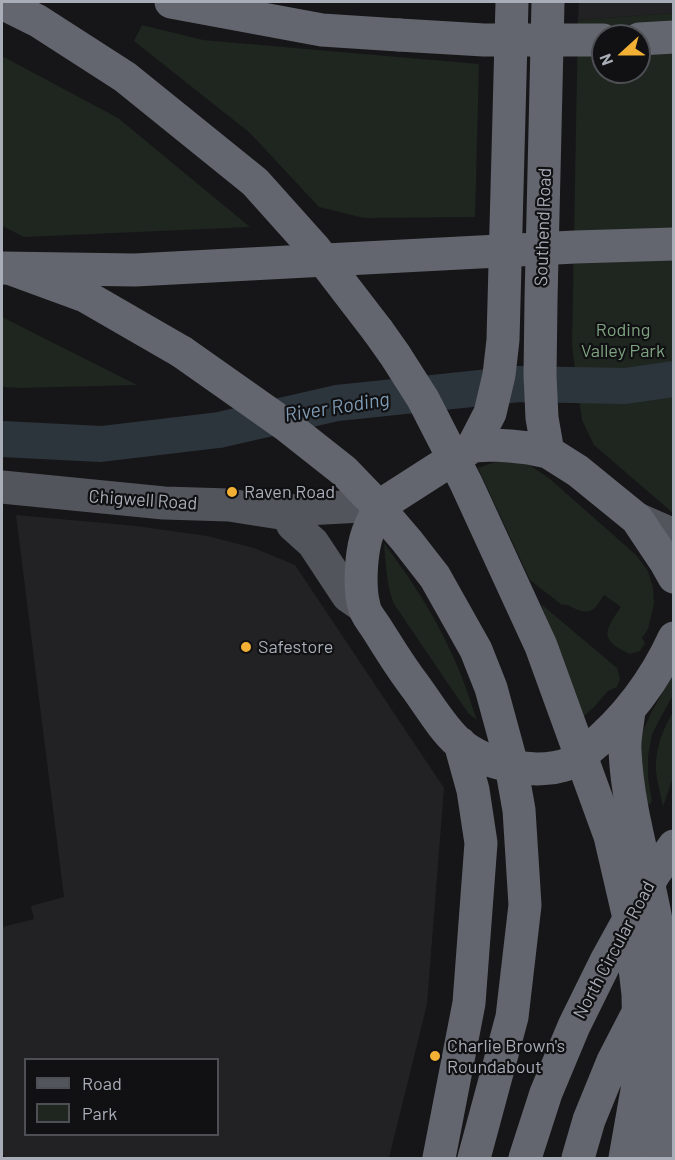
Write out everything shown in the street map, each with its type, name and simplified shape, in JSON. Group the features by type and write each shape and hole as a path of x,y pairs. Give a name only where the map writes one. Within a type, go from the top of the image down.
{"highway":[{"path":"171,2 322,30 484,40 591,40"},
{"name":"Southend Road","path":"474,446 490,413 499,375 503,340 512,2"},
{"name":"Southend Road","path":"548,2 540,375 542,418 548,452"},
{"path":"2,3 38,21 125,77 255,182 315,249 395,355 423,399 466,483 541,646 610,836 629,918 638,994 638,1090 625,1158"},
{"path":"651,38 674,37"},
{"path":"2,267 135,270 674,244"},
{"path":"2,267 85,296 182,352 287,426 344,471 371,499 435,577 476,650 491,688 509,754 519,810 525,905 512,1017 474,1158"},
{"path":"674,577 638,519 578,471 548,452 529,447 493,445 474,446 381,506 366,538 361,577 364,607 405,672 444,726 459,743 476,754 493,762 518,768 544,769 572,762 594,745 629,710 667,653 674,638"},
{"path":"629,710 625,749 631,808 658,932 664,980 663,1069 656,1158"},
{"path":"439,1158 469,1003 481,843 473,790 459,743"},
{"name":"North Circular Road","path":"525,1158 546,1093 574,1026 606,961 649,884 674,846"},
{"path":"578,1158 589,1120 613,1061 674,943"}],"main road":[{"name":"Chigwell Road","path":"2,487 164,503 230,505 280,513 305,509 381,506"},
{"path":"285,511 293,525 313,543 348,596 364,607"},
{"path":"638,519 674,535"}],"shaded area":[{"path":"579,2 673,2 673,13 578,20"},
{"path":"16,515 136,526 207,536 254,548 295,565 444,788 427,1004 389,1158 8,1158 2,1154 2,927 34,919 31,906 64,897"}],"green space":[{"name":"Roding Valley Park","path":"673,13 673,513 594,445 582,420 572,346 578,20"},
{"path":"142,25 203,40 479,64 475,217 364,218 319,207 250,133 134,41"},
{"path":"2,56 118,118 250,227 24,237 2,226"},
{"path":"2,317 137,385 2,387"},
{"path":"514,460 528,464 550,479 636,555 648,571 653,588 654,604 648,629 642,638 645,643 640,651 630,654 609,639 608,629 621,607 604,595 593,609 586,612 562,605 530,580 478,468 495,462"},
{"path":"384,543 412,583 445,639 477,720 468,713 394,604 388,581"},
{"path":"541,604 617,668 620,678 617,687 608,691 583,717"},
{"path":"673,675 673,695 652,734 648,756 648,778 652,801 644,806 639,776 642,733"},
{"path":"673,712 673,777 663,807 656,762 663,732"}],"waterway":[{"name":"River Roding","path":"2,439 101,444 219,430 337,403 519,384 625,386 674,379"}],"place":[{"name":"Raven Road","path":"232,492"},
{"name":"Safestore","path":"246,647"},
{"name":"Charlie Brown's Roundabout","path":"435,1056"}]}
